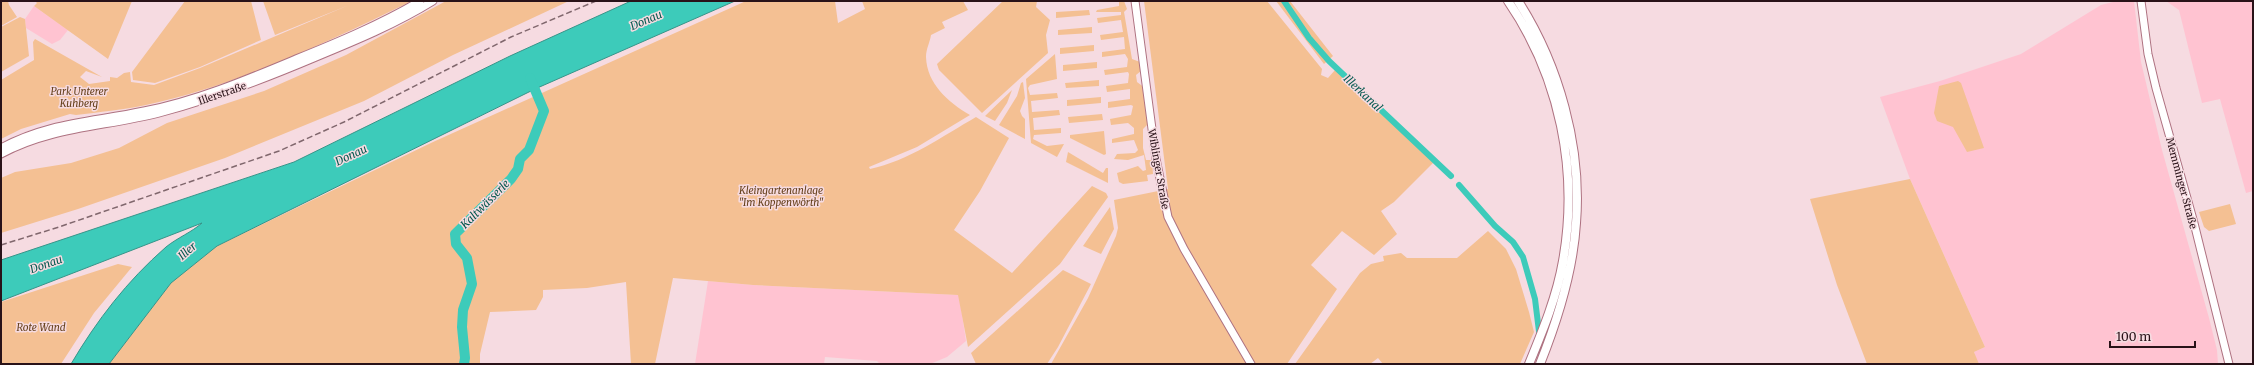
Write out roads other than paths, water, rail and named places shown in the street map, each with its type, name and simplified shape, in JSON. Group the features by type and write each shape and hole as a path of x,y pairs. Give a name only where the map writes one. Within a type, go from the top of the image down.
{"highway":[{"path":"1508,1 1518,16 1546,72 1560,119 1566,154 1568,226 1563,262 1553,301 1529,361"},
{"path":"1518,1 1541,42 1553,69 1568,120 1577,192 1576,224 1571,263 1555,324 1540,364"}],"main road":[{"name":"Illerstraße","path":"1,148 43,130 74,122 145,111 223,87 324,47 420,1"},
{"name":"Illerstraße","path":"1,154 44,135 158,113 219,95 267,78 358,40 433,1"},
{"name":"Wiblinger Straße","path":"1135,1 1156,159 1168,217 1184,249 1251,364"},
{"name":"Memminger Straße","path":"2141,1 2151,68 2219,318 2229,364"}],"water":[{"path":"631,1 735,1 535,89 217,246 171,283 109,364 71,364 102,317 138,273 166,247 202,223 1,301 1,260 294,162 510,56"}],"waterway":[{"name":"Illerkanal","path":"1284,1 1309,38 1329,61 1451,176"},
{"name":"Kaltwässerle","path":"464,364 465,358 462,327 463,310 472,284 467,258 456,244 455,234 511,179 518,169 520,159 529,150 544,111 530,78"},
{"name":"Illerkanal","path":"1459,185 1495,226 1513,242 1523,257 1535,299 1542,356"}],"railway":[{"path":"1,245 59,227 279,151 344,122 511,37 596,1"}],"water label":[{"name":"Donau","path":"646,20"},
{"name":"Donau","path":"351,155"},
{"name":"Iller","path":"187,251"},
{"name":"Donau","path":"46,264"}],"park label":[{"name":"Park Unterer Kuhberg","path":"79,96"},
{"name":"Kleingartenanlage \"Im Koppenwörth\"","path":"781,196"},
{"name":"Rote Wand","path":"41,327"}]}
